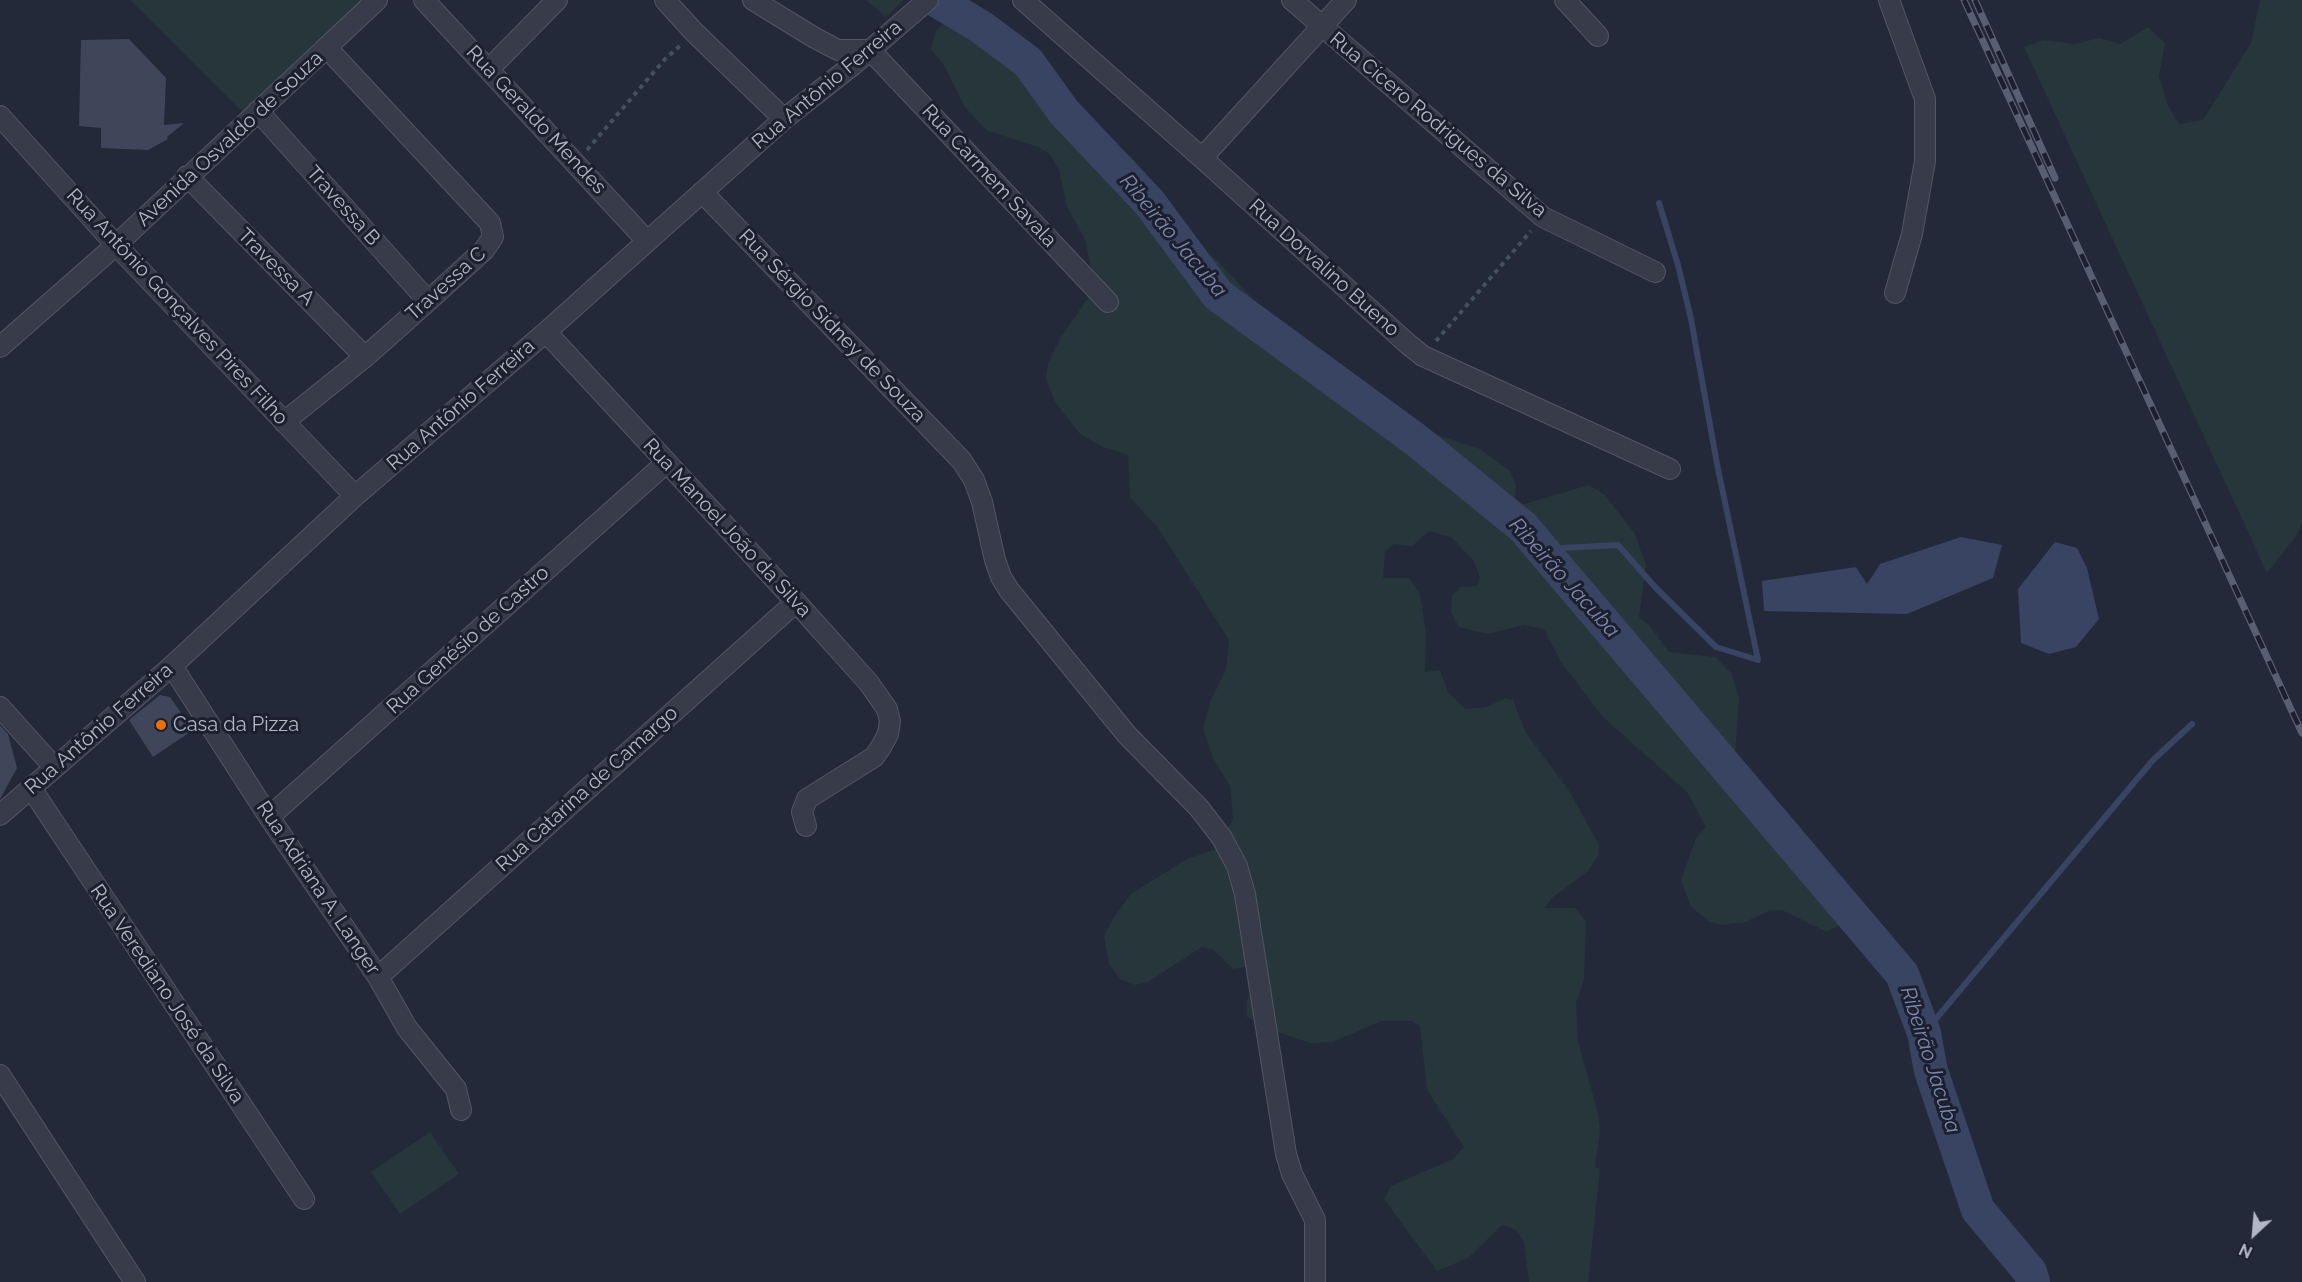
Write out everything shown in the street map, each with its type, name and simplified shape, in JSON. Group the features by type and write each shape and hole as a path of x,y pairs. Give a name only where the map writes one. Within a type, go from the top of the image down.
{"street":[{"name":"Avenida Osvaldo de Souza","path":"0,347 116,245 377,0"},
{"name":"Rua Geraldo Mendes","path":"424,0 647,241"},
{"path":"489,69 557,0"},
{"path":"664,0 784,119"},
{"path":"753,0 838,50 870,50"},
{"name":"Rua Antônio Ferreira","path":"0,815 172,666 355,496 546,332 784,119 928,0"},
{"name":"Rua Dorvalino Bueno","path":"1023,0 1423,356 1670,469"},
{"name":"Rua Cícero Rodrigues da Silva","path":"1292,0 1543,216 1655,272"},
{"path":"1202,158 1323,28 1346,0"},
{"path":"1565,0 1598,36"},
{"path":"1889,0 1925,99 1925,161 1912,234 1895,292"},
{"name":"Travessa C","path":"284,422 365,357 489,244 493,237 490,223 327,48"},
{"name":"Rua Carmem Savala","path":"870,50 1108,302"},
{"name":"Travessa B","path":"258,111 428,301"},
{"name":"Rua Antônio Gonçalves Pires Filho","path":"0,116 116,245 355,496"},
{"name":"Travessa A","path":"187,176 365,357"},
{"name":"Rua Sérgio Sidney de Souza","path":"702,192 962,461 974,480 982,502 995,560 1009,590 1127,735 1198,808 1222,838 1237,866 1245,894 1286,1154 1292,1174 1315,1220 1315,1282"},
{"name":"Rua Manoel João da Silva","path":"546,332 796,602 868,682 887,709 890,721 888,734 873,758 807,799 801,812 806,826"},
{"name":"Rua Genésio de Castro","path":"269,817 666,463"},
{"name":"Rua Catarina de Camargo","path":"378,977 796,602"},
{"name":"Rua Adriana A. Langer","path":"172,666 269,817 378,977 407,1028 456,1089 461,1110"},
{"path":"0,707 54,767"},
{"name":"Rua Verediano José da Silva","path":"31,788 304,1199"},
{"path":"0,1075 135,1282"}],"path":[{"path":"575,164 665,59 694,32"},
{"path":"1423,356 1543,216"}],"shaded area":[{"path":"130,0 370,0 246,115"},
{"path":"866,0 903,0 886,17"},
{"path":"2260,0 2302,0 2302,523 2296,536 2267,573 2024,47 2043,40 2075,44 2099,38 2120,44 2148,27 2165,43 2159,76 2167,104 2179,124 2203,120 2251,43"},
{"path":"946,21 959,21 977,31 1028,77 1048,107 1073,129 1132,157 1137,165 1145,196 1156,210 1168,212 1170,209 1190,240 1218,261 1283,332 1306,362 1351,398 1427,436 1437,435 1480,449 1510,471 1516,485 1515,502 1521,505 1589,485 1605,495 1635,534 1646,566 1639,617 1649,625 1669,652 1715,657 1732,674 1739,699 1735,756 1740,773 1754,791 1801,832 1843,881 1838,926 1827,932 1782,910 1769,911 1745,922 1721,925 1710,922 1691,907 1681,880 1696,838 1706,827 1687,792 1603,717 1561,662 1544,629 1524,625 1488,634 1459,627 1451,613 1452,596 1460,587 1477,586 1480,578 1474,561 1451,537 1429,531 1412,546 1394,544 1385,551 1383,578 1409,578 1420,594 1426,633 1425,672 1440,670 1448,692 1465,709 1486,707 1506,698 1513,700 1526,733 1568,789 1599,845 1598,856 1588,871 1552,898 1545,908 1575,908 1586,921 1584,979 1576,1003 1578,1042 1598,1113 1600,1131 1595,1167 1600,1169 1588,1282 1529,1282 1524,1241 1516,1230 1502,1225 1468,1258 1437,1271 1384,1199 1391,1186 1453,1159 1464,1147 1427,1090 1420,1026 1412,1021 1381,1021 1333,1042 1310,1043 1263,1027 1247,1017 1247,1000 1262,964 1233,969 1214,950 1202,947 1148,982 1135,985 1120,979 1109,964 1104,936 1114,917 1131,894 1187,859 1217,849 1233,819 1230,786 1213,758 1203,728 1211,700 1226,670 1229,640 1158,528 1130,497 1128,455 1103,447 1080,434 1055,402 1046,379 1048,363 1061,337 1095,288 1085,239 1067,207 1059,170 1050,154 1038,147 986,130 965,107 944,65 931,49 936,31"},
{"path":"430,1132 459,1174 400,1214 371,1172"}],"water":[{"path":"1961,537 2002,545 1993,578 1907,614 1764,611 1762,581 1856,567 1867,584 1880,564"},
{"path":"2055,542 2077,548 2087,568 2099,619 2076,647 2049,654 2021,643 2018,589"}],"building":[{"path":"129,39 166,78 164,125 184,123 167,137 168,139 148,150 101,148 101,128 79,126 81,40"},
{"name":"Casa da Pizza","path":"160,695 170,697 193,730 153,757 129,720"},
{"path":"0,725 8,734 17,768 0,799"}],"waterway":[{"name":"Ribeirão Jacuba","path":"936,0 981,27 1028,62 1064,112 1149,202 1218,295 1416,440 1523,527 1902,974 1924,1033 1931,1071 1978,1210 2030,1272 2033,1282"},
{"path":"1542,549 1618,545 1656,588 1716,647 1758,660 1717,464 1691,319 1678,265 1659,203"},
{"path":"1924,1033 2153,760 2192,724"}],"railway":[{"path":"1964,0 2302,733"},
{"path":"1975,0 2055,178"}],"place":[{"name":"Casa da Pizza","path":"161,725"}]}
